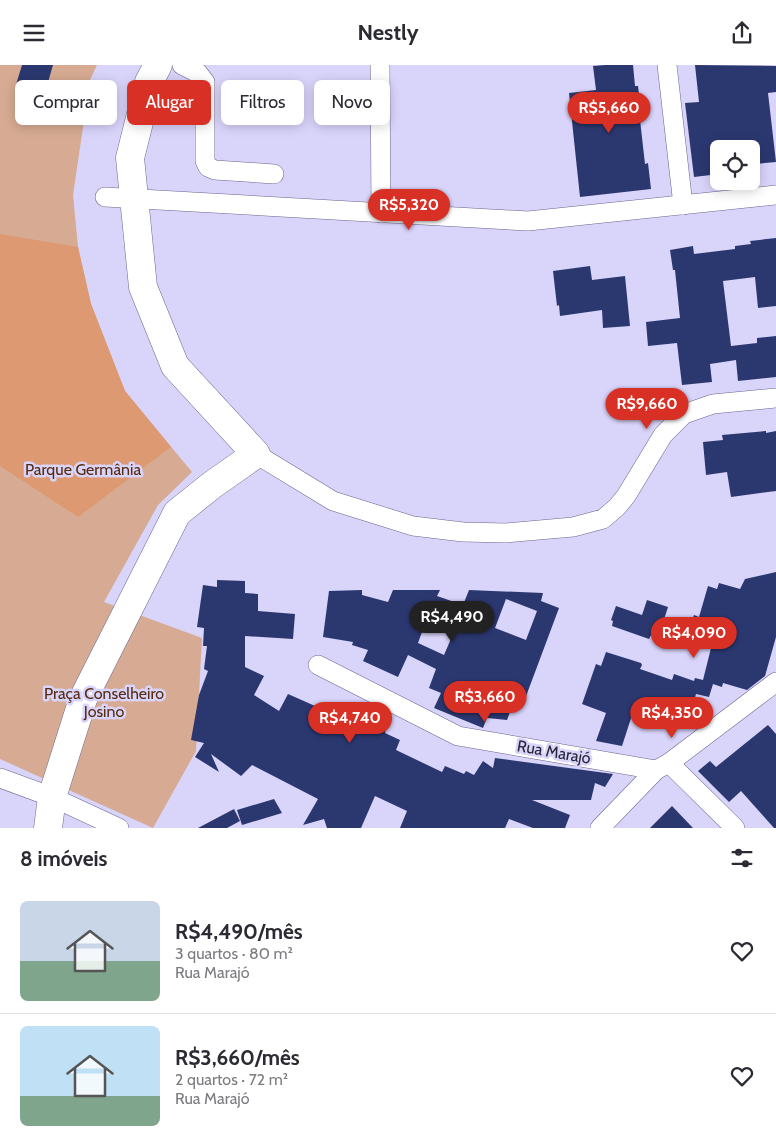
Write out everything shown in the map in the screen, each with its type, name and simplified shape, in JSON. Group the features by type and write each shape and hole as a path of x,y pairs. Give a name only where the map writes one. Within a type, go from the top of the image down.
{"street":[{"path":"158,65 149,82 130,158 143,287 175,366 256,455 332,501 413,526 463,532 506,533 545,530 590,523 602,519 626,496 663,435 684,414 713,404 776,398"},
{"path":"182,65 198,73 205,82 205,161 208,167 215,170 274,174"},
{"path":"380,65 381,213"},
{"path":"667,65 683,205"},
{"path":"105,197 528,221 776,195"},
{"path":"48,828 52,797 83,699 177,513 212,485 256,455"},
{"name":"Rua Marajó","path":"318,665 458,736 662,766"},
{"path":"600,828 662,766 776,682"},
{"path":"662,766 735,828"},
{"path":"0,778 52,797 119,828"}],"green space":[{"name":"Parque Germânia","path":"0,65 97,65 90,80 15,80 15,125 83,125 73,195 78,247 91,304 125,391 192,472 158,505 104,602 202,638 196,751 153,828 0,759"},
{"path":"0,234 78,247 91,304 125,391 171,447 78,517 0,466"}],"building":[{"path":"22,65 53,65 49,80 17,80"},
{"path":"633,65 635,86 638,86 645,164 648,163 651,189 580,197 569,93 596,90 593,66"},
{"path":"695,65 776,66 776,92 768,93 776,162 760,164 760,140 710,140 710,175 694,177 685,103 699,102"},
{"path":"776,238 776,306 758,308 755,277 723,281 731,346 757,343 757,338 776,336 776,377 738,381 736,360 710,364 712,382 682,385 677,343 648,346 646,322 680,318 675,270 673,270 670,250 693,246 694,254 735,249 735,246 751,244 750,241"},
{"path":"590,266 592,280 625,276 630,326 603,328 602,310 560,316 553,271"},
{"path":"766,431 766,433 776,431 776,491 731,497 727,472 706,475 703,442 723,440 722,435"},
{"path":"776,572 776,637 765,676 747,690 723,683 722,687 713,684 709,697 696,694 689,720 635,706 622,746 596,741 606,713 582,704 596,664 601,666 606,652 641,663 640,669 672,680 674,674 694,681 695,678 703,680 712,644 687,637 694,615 699,617 708,586 717,589 719,583 740,589 745,579"},
{"path":"217,580 245,581 245,593 258,594 258,611 295,614 293,639 245,636 245,667 264,676 254,695 279,711 288,694 367,729 370,722 386,729 385,733 400,740 396,750 442,772 445,766 464,774 466,771 474,775 483,761 493,768 495,758 613,774 605,787 595,783 591,800 532,800 570,815 565,828 533,828 509,819 505,828 400,828 407,811 375,796 361,828 327,828 324,819 303,825 318,799 252,765 241,776 211,754 219,772 195,757 204,743 191,740 199,695 208,671 204,669 207,646 203,646 204,628 197,627 203,585 217,587"},
{"path":"362,590 362,595 388,602 393,590 440,590 437,596 463,605 469,590 543,593 541,601 559,608 522,707 513,704 507,720 487,718 483,728 434,708 441,693 429,688 436,669 408,655 398,677 363,661 368,650 352,645 353,642 323,637 329,591","holes":["506,599 537,611 526,640 495,628","429,613 456,627 444,655 418,643"]},
{"path":"647,600 668,607 659,635 652,633 649,639 612,626 613,621 611,620 616,606 642,615"},
{"path":"768,725 776,734 776,828 741,791 729,802 698,771 710,761 716,767"},
{"path":"274,799 282,813 242,825 237,810"},
{"path":"672,806 693,828 650,828"},
{"path":"234,809 240,821 227,828 198,828"}],"park label":[{"name":"Praça Conselheiro Josino","path":"104,702"}]}
